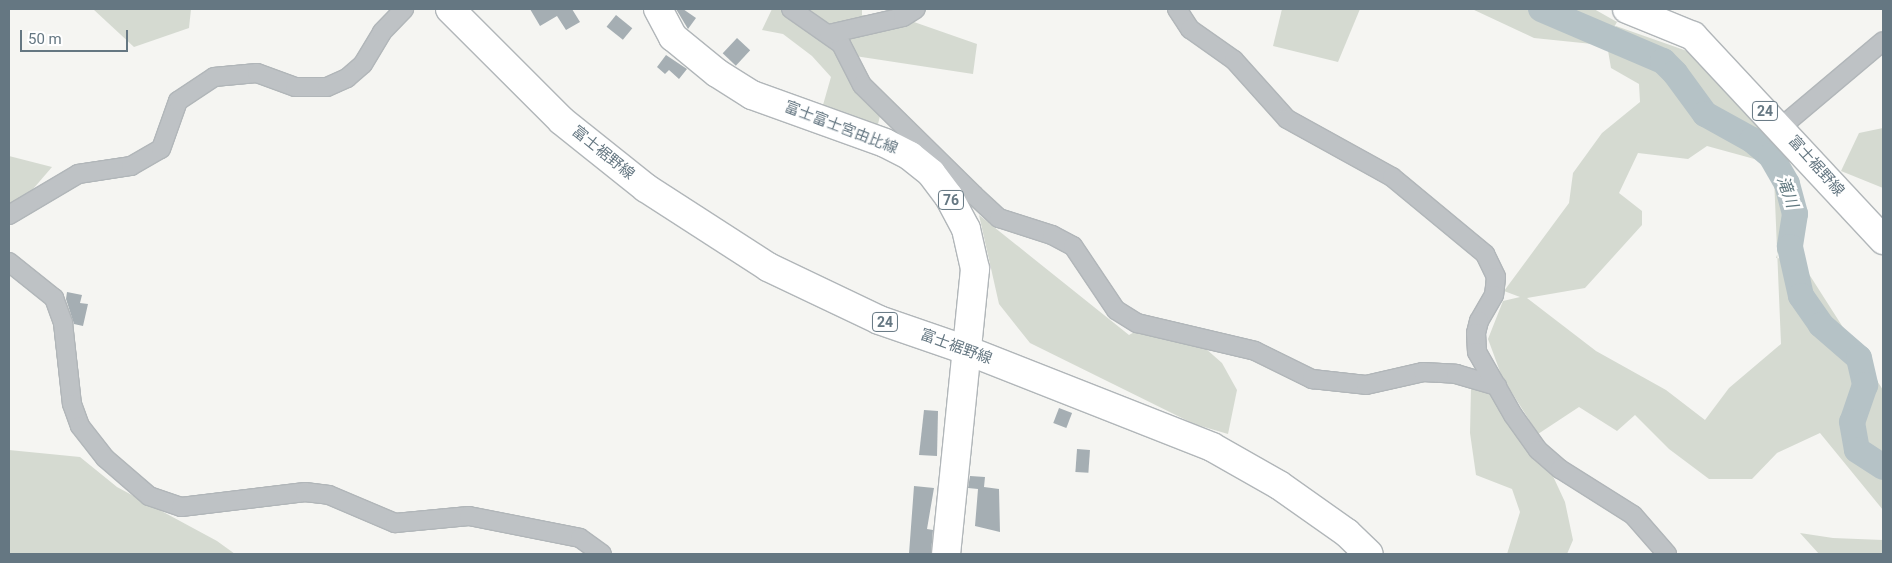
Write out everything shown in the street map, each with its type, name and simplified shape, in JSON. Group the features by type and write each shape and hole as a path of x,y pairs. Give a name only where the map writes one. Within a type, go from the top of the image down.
{"main road":[{"name":"富士裾野線","path":"450,9 562,121 646,188 768,267 879,320 966,350 1212,447 1279,484 1347,533 1369,554"},
{"name":"富士富士宮由比線","path":"658,9 673,37 717,73 752,95 885,143 910,156 931,173 950,197 966,229 975,269 946,554"},
{"name":"富士裾野線","path":"1627,9 1693,36 1781,127 1883,240"}],"street":[{"path":"9,215 78,174 131,166 161,149 178,102 214,77 257,73 295,87 327,87 347,78 363,64 382,32 404,9"},
{"path":"792,9 841,44 862,85 999,218 1052,235 1073,246 1116,310 1137,323 1255,351 1312,379 1366,385 1423,372 1456,374 1497,386"},
{"path":"829,34 903,17 916,9"},
{"path":"1177,9 1190,29 1234,60 1287,119 1392,177 1485,254 1496,277 1494,295 1478,327 1477,352 1513,416 1538,450 1560,468 1633,515 1668,554"},
{"path":"1781,127 1883,41"},
{"path":"9,262 54,298 63,323 72,404 80,426 105,458 149,496 181,507 305,492 329,495 395,523 470,516 580,538 602,554"}],"shaded area":[{"path":"93,9 191,9 189,28 134,47"},
{"path":"772,9 862,9 862,15 914,22 977,44 973,74 855,56 867,83 884,100 877,128 821,112 831,77 812,56 783,34 762,30"},
{"path":"1282,9 1360,9 1338,62 1273,46"},
{"path":"1472,9 1594,9 1617,22 1613,29 1616,26 1687,51 1779,144 1797,177 1795,200 1777,254 1774,177 1758,160 1707,146 1688,159 1638,153 1619,193 1642,211 1642,225 1585,288 1527,298 1596,351 1666,390 1705,420 1729,388 1781,344 1777,258 1800,260 1883,390 1883,510 1820,433 1777,453 1752,479 1709,479 1669,449 1635,415 1617,431 1579,407 1538,434 1502,377 1488,339 1503,301 1520,297 1504,291 1569,203 1573,173 1602,133 1640,102 1639,84 1611,68 1606,39 1602,45 1534,38"},
{"path":"1883,128 1883,188 1841,171 1859,133"},
{"path":"9,156 52,167 21,203 9,208"},
{"path":"979,215 1129,335 1155,321 1205,348 1222,363 1237,390 1228,434 1194,424 1030,343 999,304"},
{"path":"1486,387 1552,474 1565,502 1573,540 1567,554 1507,554 1520,512 1512,489 1476,475 1470,433 1471,388"},
{"path":"9,450 80,457 117,487 217,541 235,554 9,554"},
{"path":"1800,533 1833,538 1883,540 1883,554 1819,554"}],"building":[{"path":"530,9 572,9 580,22 566,30 557,16 540,26"},
{"path":"676,9 683,9 696,18 688,29"},
{"path":"616,15 632,28 623,40 607,27"},
{"path":"737,38 750,50 736,66 723,53"},
{"path":"666,55 687,69 679,79 669,70 665,74 657,67"},
{"path":"67,292 82,295 80,303 88,304 83,326 74,324 66,299"},
{"path":"1059,408 1072,413 1066,428 1053,423"},
{"path":"924,410 938,411 937,456 919,455"},
{"path":"1077,449 1090,450 1088,473 1075,472"},
{"path":"970,476 985,477 984,487 999,489 1000,532 975,526 978,489 968,488"},
{"path":"914,486 934,488 927,529 933,530 931,554 909,554"}],"waterway":[{"name":"滝川","path":"1541,9 1663,61 1675,73 1705,114 1752,140 1771,156 1787,184 1795,214 1790,247 1801,296 1821,325 1859,358 1865,385 1852,422 1857,450 1883,467"}]}
